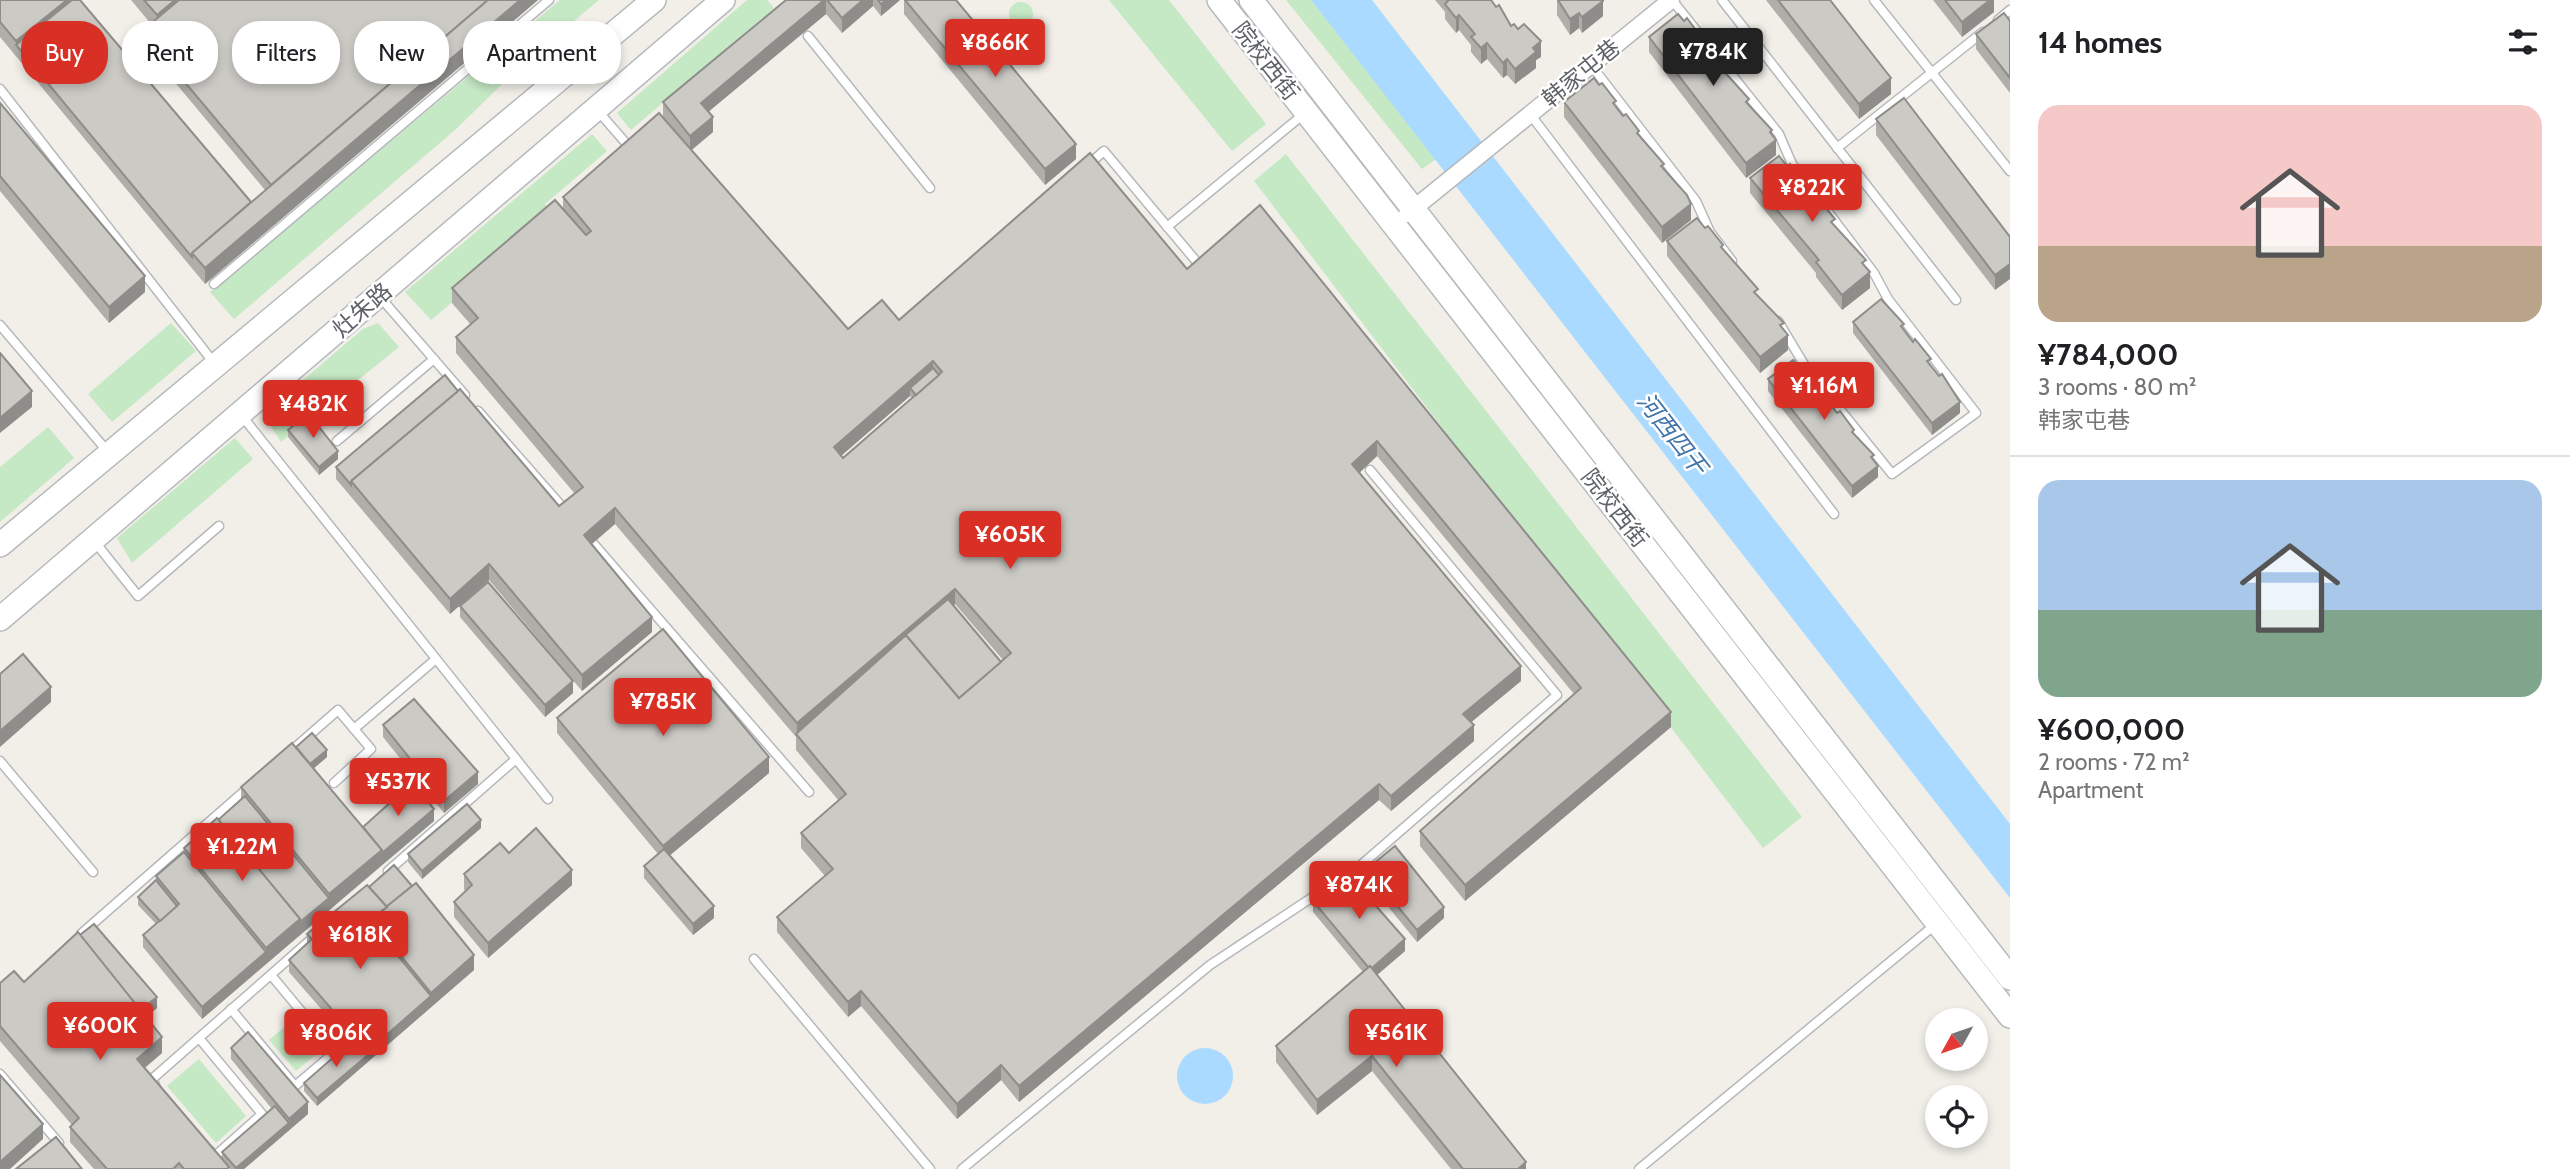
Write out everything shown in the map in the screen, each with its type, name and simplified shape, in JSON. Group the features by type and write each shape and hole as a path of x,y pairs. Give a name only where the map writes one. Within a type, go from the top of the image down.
{"main road":[{"path":"0,545 654,0"},
{"name":"灶朱路","path":"0,619 723,0"},
{"name":"院校西街","path":"1219,0 2010,1016"},
{"name":"院校西街","path":"1251,0 2010,978"}],"street":[{"name":"韩家屯巷","path":"1413,209 1591,65 1653,5 1672,0"},
{"path":"1393,224 1413,209"}],"lane":[{"path":"214,284 549,0"},
{"path":"1672,0 1779,134 1792,164 1874,273 1888,299 1976,413 1892,474 1805,366 1792,340 1767,308"},
{"path":"1722,0 1956,300"},
{"path":"1874,0 2010,171"},
{"path":"1837,148 2010,10"},
{"path":"808,36 930,188"},
{"path":"1591,65 1696,201 1710,232 1734,264"},
{"path":"0,89 216,366"},
{"path":"597,109 632,150"},
{"path":"1167,226 1306,112"},
{"path":"1530,114 1834,514"},
{"path":"1083,169 1104,152 1201,267"},
{"path":"379,296 564,509"},
{"path":"0,326 110,454"},
{"path":"337,441 434,359"},
{"path":"241,414 548,799"},
{"path":"962,1169 1210,965 1361,865 1557,695 1370,470"},
{"path":"93,540 138,596 219,526"},
{"path":"593,543 809,792"},
{"path":"354,729 436,659"},
{"path":"286,756 338,710 370,749 334,783"},
{"path":"383,876 516,760"},
{"path":"0,761 93,872"},
{"path":"76,939 254,783"},
{"path":"1639,1169 1938,923"},
{"path":"159,1090 151,1080 322,930"},
{"path":"754,959 930,1169"},
{"path":"231,1009 295,1086 335,1052 271,975"},
{"path":"199,1038 262,1114 215,1156 207,1146"},
{"path":"0,1074 59,1143"}],"green space":[{"path":"560,0 599,0 574,21 535,21"},
{"path":"747,0 767,0 774,8 631,130 617,113"},
{"path":"1109,0 1169,0 1266,124 1232,151"},
{"path":"1286,0 1311,0 1436,159 1422,169"},
{"path":"1021,2 1030,5 1033,14 1030,23 1021,26 1012,23 1009,14 1012,5"},
{"path":"463,81 463,84 502,84 455,130 234,319 210,292"},
{"path":"592,134 607,151 545,204 555,215 431,320 405,292"},
{"path":"1286,154 1802,817 1763,848 1254,181"},
{"path":"171,323 196,351 112,422 88,394"},
{"path":"378,323 399,347 281,442 263,414 363,329"},
{"path":"48,427 74,458 0,522 0,467"},
{"path":"235,438 253,459 132,563 117,538"},
{"path":"295,1018 322,1049 296,1071 269,1040"},
{"path":"199,1059 246,1116 216,1143 167,1086"}],"water":[{"name":"河西四干","path":"1311,0 1372,0 2010,824 2010,898"},
{"path":"1199,1048 1211,1048 1221,1052 1229,1060 1233,1076 1229,1092 1221,1100 1211,1104 1199,1104 1189,1100 1181,1092 1177,1082 1177,1070 1181,1060 1189,1052"}],"building":[{"path":"0,0 67,0 41,21 21,21 21,37 16,41 0,22"},
{"path":"72,0 80,0 98,21 46,21"},
{"path":"144,0 175,0 157,15"},
{"path":"179,0 488,0 449,33 449,21 354,21 354,84 389,84 271,185 186,84 218,84 218,21 154,21"},
{"path":"488,0 520,0 495,21 463,21"},
{"path":"786,0 824,0 701,103 713,117 690,136 663,102"},
{"path":"827,0 863,0 842,18"},
{"path":"905,0 956,0 1076,144 1045,169"},
{"path":"1447,0 1491,0 1496,7 1499,5 1511,26 1514,24 1518,29 1524,24 1541,41 1533,48 1536,52 1515,69 1507,59 1503,63 1487,43 1481,48 1471,37 1475,34 1459,15 1456,18 1445,4"},
{"path":"1558,0 1603,1 1582,17 1579,13 1570,19"},
{"path":"1778,0 1830,0 1891,78 1859,104"},
{"path":"1945,0 1990,0 1962,22"},
{"path":"2004,13 2010,21 2010,78 1976,34"},
{"path":"1678,14 1684,21 1687,18 1700,36 1698,38 1708,51 1711,49 1724,67 1721,68 1749,99 1746,102 1772,130 1770,132 1776,140 1746,163 1649,37"},
{"path":"463,21 463,48 449,60 449,33"},
{"path":"108,33 122,50 122,84 151,84 251,202 192,253 192,257 48,84 108,84"},
{"path":"1594,78 1599,85 1602,83 1616,101 1613,103 1623,116 1626,114 1639,131 1637,133 1664,164 1661,166 1687,195 1691,204 1662,227 1564,102"},
{"path":"390,84 421,84 205,268 192,253"},
{"path":"1904,98 2010,237 2010,264 1995,275 1876,119"},
{"path":"0,103 145,276 109,307 0,176"},
{"path":"659,113 848,329 882,300 899,320 1090,153 1187,269 1260,205 1671,712 1465,885 1420,831 1581,688 1377,441 1352,464 1521,666 1463,714 1474,725 1391,796 1379,784 1019,1086 1001,1065 957,1104 861,991 848,1002 777,917 833,869 801,833 846,794 796,734 906,635 959,698 1011,653 955,589 797,723 615,508 584,535 652,617 582,675 489,564 450,599 351,481 460,389 559,506 583,487 456,337 478,318 452,288 555,200 586,235 591,231 563,197","holes":["933,361 942,372 843,458 834,447"]},
{"path":"1779,156 1787,166 1790,164 1818,205 1821,202 1835,219 1831,222 1866,260 1862,263 1870,272 1842,295 1816,262 1819,260 1750,178"},
{"path":"1697,218 1705,228 1708,226 1723,245 1721,247 1758,289 1754,292 1784,323 1780,325 1788,335 1760,357 1667,241"},
{"path":"1881,299 1904,324 1901,326 1913,342 1915,339 1931,359 1927,361 1939,376 1942,374 1960,402 1932,423 1853,322"},
{"path":"0,353 32,391 0,418"},
{"path":"1793,360 1801,369 1804,367 1837,413 1840,411 1854,430 1852,432 1874,455 1871,457 1878,466 1852,486 1768,379"},
{"path":"933,368 939,375 916,395 910,388"},
{"path":"445,375 458,391 351,481 351,485 336,467"},
{"path":"308,413 338,451 319,467 288,430"},
{"path":"488,582 573,681 545,705 460,606"},
{"path":"948,599 1001,662 959,698 906,635 903,637"},
{"path":"663,629 769,757 663,846 557,718"},
{"path":"23,654 51,687 0,731 0,674"},
{"path":"414,699 478,772 444,801 383,725"},
{"path":"312,733 327,750 310,764 296,747"},
{"path":"292,743 382,850 329,894 241,787"},
{"path":"412,783 434,809 382,853 363,827"},
{"path":"245,796 329,898 300,922 218,820"},
{"path":"467,804 481,820 422,871 408,854"},
{"path":"217,818 300,919 266,948 184,848"},
{"path":"536,828 572,870 488,943 454,902 472,885 464,874 500,843 509,853"},
{"path":"1395,846 1444,907 1417,930 1367,869"},
{"path":"664,849 714,906 693,924 644,866"},
{"path":"184,852 266,952 202,1007 143,935 179,904 156,876"},
{"path":"394,865 412,886 387,907 369,887"},
{"path":"1347,873 1405,939 1372,968 1368,967 1313,901"},
{"path":"156,880 177,906 160,921 138,897"},
{"path":"416,883 474,955 431,993 371,919"},
{"path":"367,885 387,907 371,919 371,923 431,996 368,1051 289,960 312,939 307,934"},
{"path":"94,924 157,997 140,1010 80,935"},
{"path":"78,932 162,1037 137,1059 229,1167 227,1169 184,1169 179,1163 173,1169 107,1169 70,1127 79,1118 0,1026 0,983 14,971 24,982"},
{"path":"1370,966 1526,1162 1518,1169 1463,1169 1372,1056 1317,1100 1276,1046"},
{"path":"248,1032 308,1102 289,1119 231,1048"},
{"path":"353,1040 368,1055 317,1098 304,1083"},
{"path":"0,1075 43,1124 0,1162"},
{"path":"275,1106 289,1123 236,1168 222,1152"},
{"path":"56,1137 82,1169 16,1169"}]}
